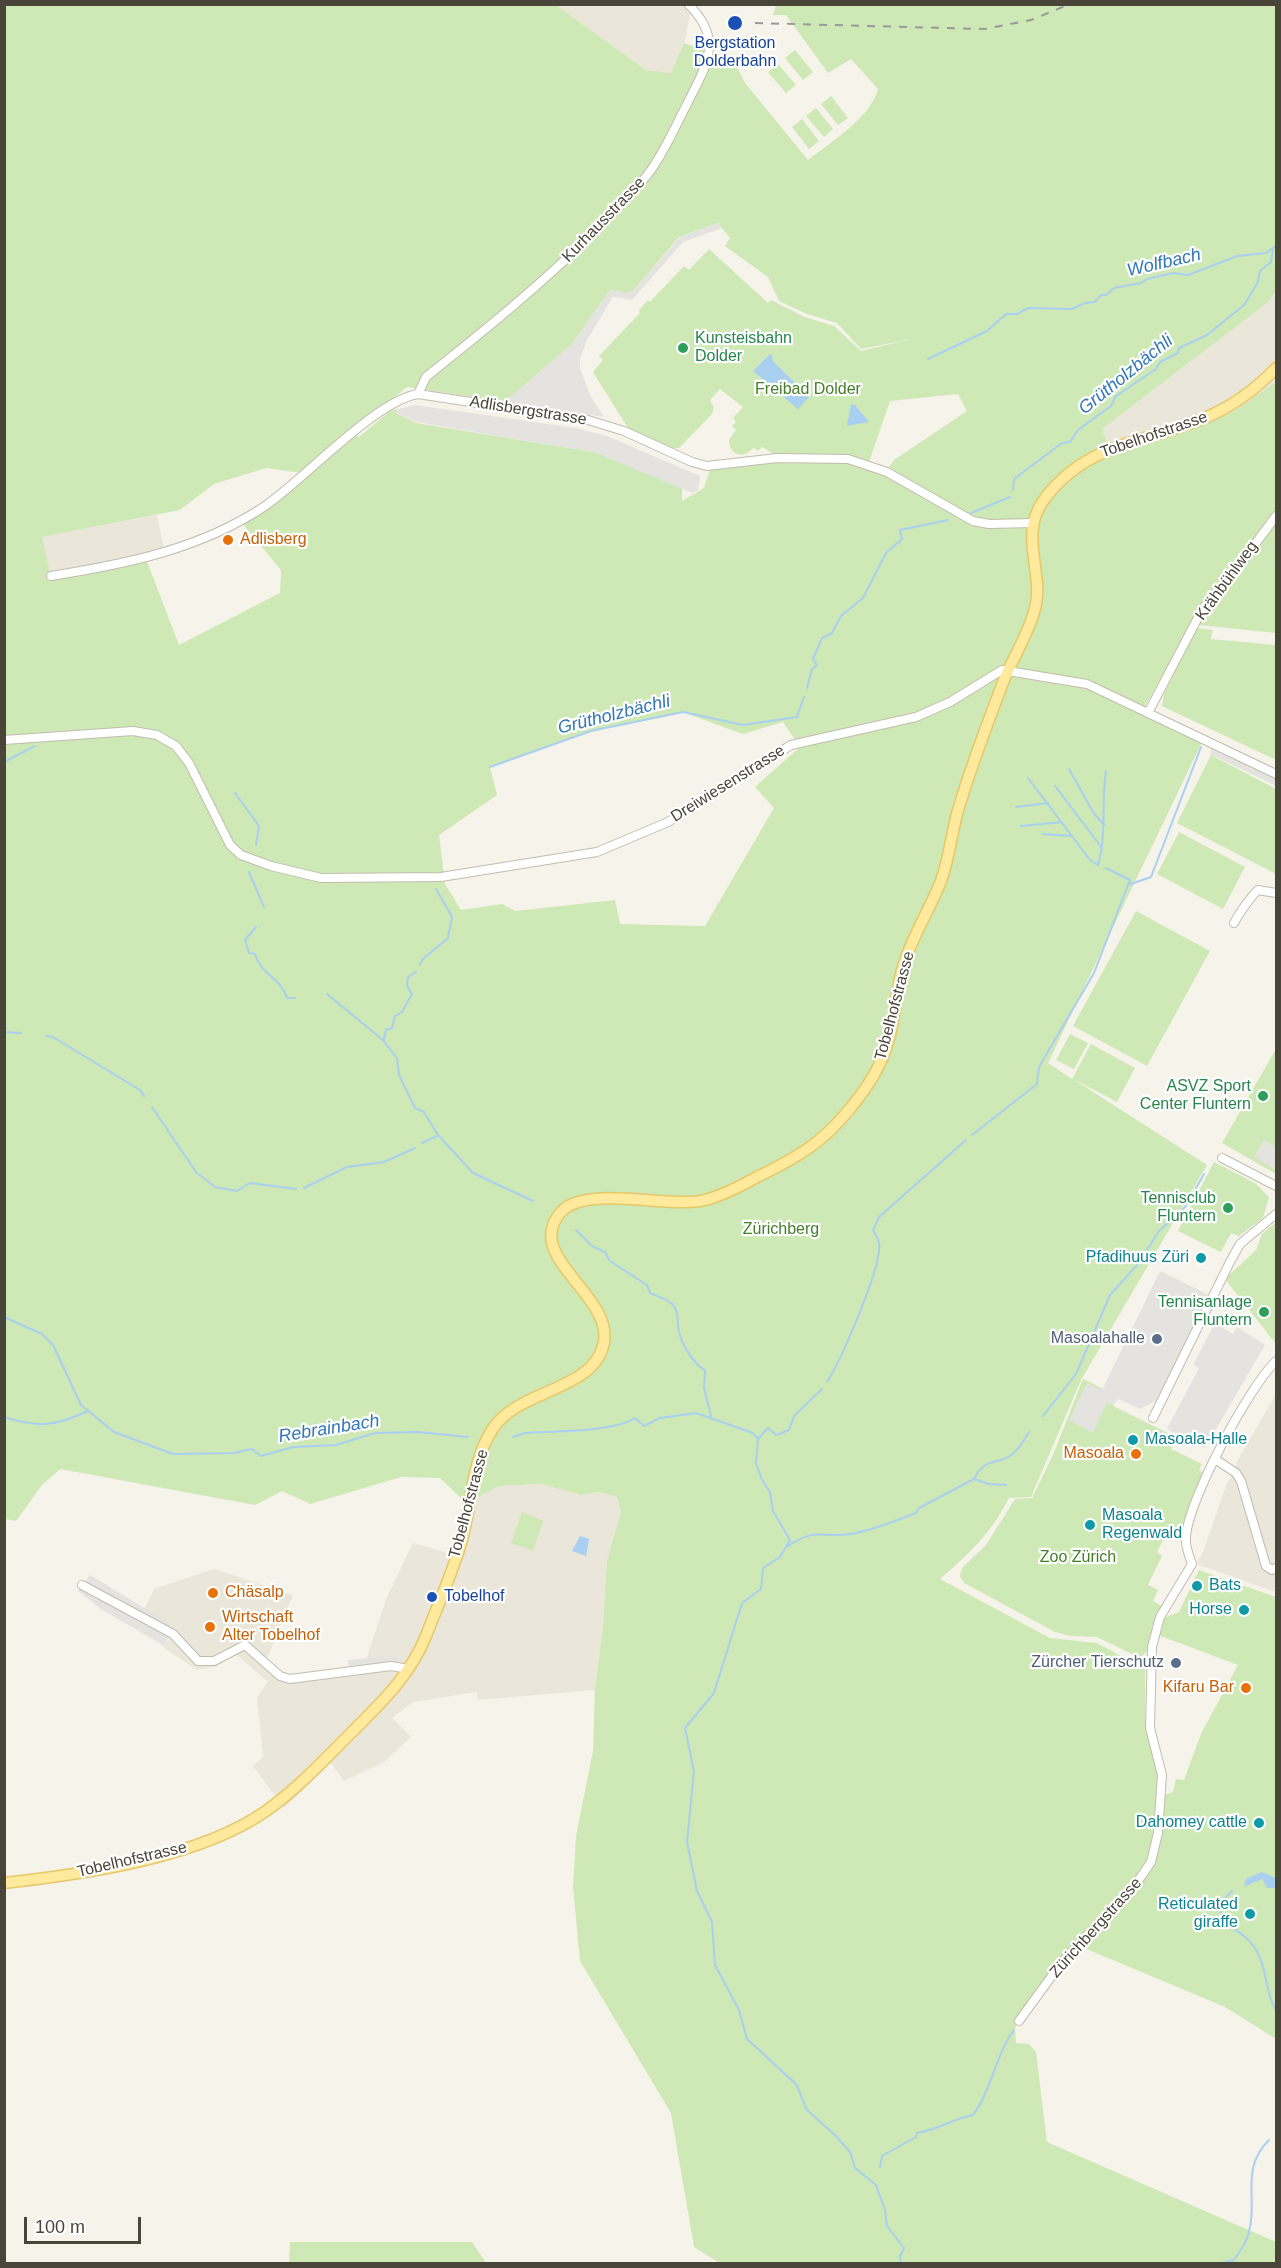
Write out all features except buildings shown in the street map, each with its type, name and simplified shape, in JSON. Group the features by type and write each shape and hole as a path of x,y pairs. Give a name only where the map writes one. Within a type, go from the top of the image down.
{"main road":[{"name":"Tobelhofstrasse","path":"4,1883 32,1881 162,1855 206,1842 236,1829 264,1812 302,1782 380,1705 409,1669 426,1636 459,1548 478,1462 490,1434 500,1419 517,1405 588,1370 602,1349 604,1330 600,1313 564,1269 555,1251 552,1233 558,1216 572,1204 596,1198 664,1203 710,1199 806,1153 850,1108 883,1058 889,1042 903,966 939,886 958,811 1008,670 1036,605 1031,537 1033,523 1048,496 1079,465 1112,447 1214,414 1246,395 1276,368"}],"street":[{"name":"Kurhausstrasse","path":"418,394 426,377 539,285 624,202 651,171 664,150 708,58 710,39 708,30 699,15 688,4"},
{"name":"Adlisbergstrasse","path":"51,576 187,546 223,531 288,489 388,404 418,394 588,420 624,431 692,462 707,466 777,458 848,459 887,472 973,521 984,524 1033,523"},
{"name":"Krähbühlweg","path":"1148,713 1203,608 1229,579 1276,516"},
{"path":"1008,670 1087,684 1276,774"},
{"name":"Dreiwiesenstrasse","path":"4,740 134,731 157,735 176,746 189,763 230,844 241,855 271,866 321,878 441,877 597,852 668,822 791,745 916,717 950,702 995,672 1008,670"},
{"path":"1234,923 1245,909 1251,895 1258,890 1276,892"},
{"path":"1222,1158 1276,1186"},
{"path":"1153,1418 1240,1244 1276,1214"},
{"path":"1274,1364 1276,1375"},
{"name":"Zürichbergstrasse","path":"1019,2021 1062,1962 1136,1884 1151,1862 1158,1833 1162,1775 1150,1728 1154,1634 1160,1617 1192,1564 1186,1547 1187,1531 1215,1459 1248,1398 1274,1364"},
{"path":"1215,1459 1236,1473 1241,1481 1266,1566 1272,1570 1276,1568"},
{"path":"82,1585 173,1634 198,1661 214,1661 245,1645 280,1676 290,1679 391,1665 409,1669"}],"shaded area":[{"path":"556,5 683,5 691,12 684,43 671,74 646,70"},
{"path":"718,223 722,228 683,242 632,300 613,297 587,340 580,359 580,368 591,397 604,417 505,402 573,343 610,290 627,293 633,291 680,237"},
{"path":"1276,291 1276,382 1236,410 1214,421 1111,452 1102,429 1267,303"},
{"path":"415,405 576,428 607,436 700,476 698,490 692,493 594,452 416,422 396,413 398,409"},
{"path":"157,515 164,549 50,574 41,537"},
{"path":"1212,748 1276,779 1276,786 1210,754"},
{"path":"1264,1140 1276,1147 1276,1170 1254,1157"},
{"name":"Masoalahalle","path":"1160,1271 1209,1295 1159,1399 1140,1409 1118,1399 1113,1405 1107,1403 1093,1433 1069,1420 1087,1383 1102,1390"},
{"path":"1215,1323 1233,1334 1237,1327 1265,1345 1205,1448 1167,1429 1199,1368 1193,1365"},
{"path":"1276,1394 1276,1592 1199,1565 1197,1562 1203,1552 1227,1483 1236,1470 1236,1463"},
{"path":"541,1484 581,1495 598,1492 617,1497 621,1512 607,1560 603,1626 595,1690 478,1700 477,1692 413,1702 392,1718 411,1737 384,1762 344,1781 331,1763 284,1808 253,1766 263,1757 257,1697 268,1682 236,1654 217,1666 197,1670 164,1648 170,1636 144,1610 154,1589 214,1569 293,1595 267,1658 277,1670 294,1677 364,1666 387,1597 413,1543 448,1553 455,1542 466,1503 499,1486"},
{"path":"90,1575 169,1623 164,1633 169,1637 164,1646 101,1609 78,1591"},
{"path":"397,1656 397,1661 349,1666 348,1660"}],"green space":[{"name":"Zürichberg","path":"5,5 556,5 646,70 671,73 684,43 734,61 745,83 808,160 859,119 874,99 878,89 851,59 828,73 786,15 773,15 776,5 1276,5 1276,291 1267,303 1102,429 1111,452 1214,421 1236,410 1276,382 1276,511 1202,606 1141,713 1202,742 1048,1063 1072,1079 1091,1044 1135,1068 1117,1102 1073,1079 1207,1165 1081,1380 1031,1497 1009,1498 979,1542 940,1579 1050,1638 1097,1643 1145,1669 1145,1726 1158,1775 1152,1843 1148,1860 1141,1873 1040,1984 1019,2015 1015,2029 1016,2043 1029,2044 1036,2052 1047,2142 1276,2242 1276,2263 721,2264 694,2247 671,2113 580,1961 573,1887 576,1836 593,1751 595,1690 603,1626 607,1560 621,1512 617,1497 598,1492 581,1495 541,1484 499,1486 466,1503 440,1478 401,1477 310,1504 282,1491 255,1505 60,1469 42,1485 16,1521 5,1519","holes":["718,223 730,238 725,246 768,277 779,301 807,314 837,323 861,349 911,339 861,351 834,326 805,317 771,300 768,303 709,249 689,270 684,266 650,302 648,300 639,310 640,313 599,356 603,360 593,372 628,428 672,448 679,448 712,414 714,407 710,400 720,389 743,407 733,418 736,422 732,426 736,430 729,440 730,447 736,453 746,454 754,448 758,451 762,447 777,456 829,454 869,462 890,401 958,394 967,411 894,460 883,475 850,463 776,461 710,469 704,488 682,501 682,488 595,452 416,423 396,413 398,409 390,411 359,437 351,432 407,387 505,402 573,343 610,290 627,293 633,291 679,237","266,468 302,473 307,477 284,496 242,523 281,570 280,593 179,645 146,559 164,549 50,573 42,537 180,510 214,484","682,712 743,734 783,722 800,747 755,787 774,808 705,926 620,924 615,900 515,911 502,904 461,910 445,884 439,835 497,795 490,767 591,731"]},
{"path":"795,50 813,72 803,80 785,58"},
{"path":"778,64 796,85 786,93 768,72"},
{"path":"831,96 848,118 838,125 821,104"},
{"path":"816,108 833,129 824,137 806,116"},
{"path":"802,119 819,141 809,149 792,127"},
{"path":"1276,518 1276,633 1198,625 1207,609"},
{"path":"1197,628 1213,630 1211,639 1276,645 1276,760 1162,706 1164,694"},
{"path":"1211,755 1276,789 1276,874 1177,823"},
{"path":"1179,832 1245,867 1223,909 1157,874"},
{"path":"1136,911 1210,951 1147,1066 1073,1026"},
{"path":"1070,1034 1088,1043 1074,1069 1056,1060"},
{"name":"ASVZ Sport Center Fluntern","path":"1276,1049 1276,1174 1222,1143"},
{"name":"Tennisclub Fluntern","path":"1214,1162 1255,1183 1269,1197 1263,1218 1239,1236 1231,1233 1221,1252 1178,1231"},
{"name":"Tennisanlage Fluntern","path":"1276,1222 1276,1344 1225,1279 1256,1250 1262,1234"},
{"name":"Zoo Zürich","path":"1083,1379 1117,1396 1113,1406 1176,1437 1171,1449 1202,1464 1199,1470 1204,1473 1182,1535 1171,1532 1166,1535 1157,1552 1162,1556 1148,1585 1158,1590 1153,1601 1162,1606 1155,1617 1162,1621 1179,1612 1199,1570 1276,1597 1276,2039 1225,2007 1084,1948 1138,1889 1154,1864 1163,1829 1165,1795 1173,1792 1176,1779 1184,1780 1201,1734 1238,1665 1158,1635 1160,1627 1153,1624 1148,1650 1140,1658 1097,1637 1070,1636 1055,1632 964,1583 960,1576 962,1568 986,1545 1015,1499 1032,1498 1053,1455"},
{"path":"522,1512 543,1521 533,1551 511,1543"},
{"path":"290,2242 472,2242 486,2263 289,2263"}],"water":[{"path":"770,354 773,357 772,360 809,397 798,409 753,371"},
{"path":"851,404 855,405 869,422 847,426"},
{"path":"580,1536 589,1539 586,1556 572,1551"},
{"path":"1262,1872 1276,1878 1276,1888 1267,1888 1262,1879 1244,1887 1246,1879"}],"waterway":[{"name":"Wolfbach","path":"928,359 987,331 1006,314 1017,314 1028,308 1072,309 1085,303 1095,302 1101,295 1106,295 1114,288 1141,283 1147,279 1173,273 1188,275 1237,256 1266,253 1276,246"},
{"name":"Grütholzbächli","path":"1013,490 1014,479 1062,443 1070,442 1078,430 1111,406 1116,396 1156,369 1160,362 1178,353 1179,348 1207,335 1244,305 1258,282 1260,271 1271,262 1273,250"},
{"name":"Grütholzbächli","path":"971,513 1010,497"},
{"name":"Grütholzbächli","path":"807,688 812,669 817,665 813,659 822,638 832,633 841,616 863,598 886,553 902,539 900,530 948,520"},
{"name":"Grütholzbächli","path":"490,767 591,731 683,712 743,725 797,717 804,697"},
{"path":"4,762 35,746"},
{"path":"972,1135 1037,1084 1039,1067 1094,973 1128,885 1151,877 1201,747"},
{"path":"1069,769 1093,812 1104,825"},
{"path":"1028,778 1090,860 1098,865 1101,853 1106,771"},
{"path":"1055,786 1102,848"},
{"path":"235,793 259,826 256,845"},
{"path":"1016,807 1048,803"},
{"path":"1021,826 1062,822"},
{"path":"1043,834 1072,836"},
{"path":"1106,868 1130,880 1128,885"},
{"path":"249,872 264,907"},
{"path":"420,965 422,960 448,938 452,917 436,889"},
{"path":"256,927 245,940 249,953 255,954 261,966 280,986 287,998 295,998"},
{"path":"384,1039 386,1030 392,1028 395,1016 402,1012 412,994 407,985 408,977 416,972"},
{"path":"327,994 383,1040 397,1058 399,1075 415,1108 424,1112 438,1135 473,1173 533,1201"},
{"path":"4,1032 21,1033"},
{"path":"46,1036 53,1037 140,1090 144,1096"},
{"path":"152,1107 196,1172 215,1187 237,1191 250,1183 296,1189"},
{"path":"422,1143 437,1136"},
{"path":"827,1382 868,1291 878,1254 878,1238 873,1230 879,1217 966,1140"},
{"path":"304,1188 347,1167 384,1162 415,1148"},
{"path":"1043,1416 1076,1374 1110,1295 1138,1264 1159,1231 1185,1207 1204,1174"},
{"path":"576,1230 592,1246 605,1252 610,1261 647,1285 650,1293 672,1304 676,1309 679,1332 684,1345 691,1357 705,1370 704,1388 711,1416"},
{"name":"Rebrainbach","path":"4,1317 42,1334 53,1345 81,1405 114,1432 173,1454 234,1453 252,1449 261,1456 293,1447 336,1445 375,1433 418,1432 468,1437"},
{"path":"758,1439 768,1428 776,1435 789,1430 794,1416 822,1389"},
{"path":"4,1417 27,1423 47,1424 66,1420 88,1411"},
{"path":"513,1437 525,1433 613,1426 635,1418 644,1426 660,1418 696,1413 753,1433 758,1439 756,1463 762,1480 770,1492 773,1511 790,1540 780,1557 763,1568 761,1589 742,1603 714,1693 685,1728 694,1771 687,1842 697,1891 712,1922 715,1965 739,2010 747,2039 796,2084 807,2110 850,2152 855,2168 876,2185 885,2210 887,2226 904,2248 900,2256 901,2264"},
{"path":"788,1546 813,1535 840,1535 866,1531 916,1513 919,1508 974,1479 982,1467 1010,1456 1029,1432"},
{"path":"974,1479 989,1484 1006,1485"},
{"path":"1232,1891 1220,1903 1222,1917 1247,1939 1257,1952 1276,2010"},
{"path":"880,2167 882,2156 916,2137 917,2133 973,2115 1014,2030"},
{"path":"1218,2264 1234,2260 1247,2238 1252,2210 1252,2174 1260,2151 1269,2140"}],"railway":[{"path":"755,23 985,29 1031,20 1070,4"}],"place":[{"name":"Bergstation Dolderbahn","path":"735,23"},
{"name":"Kunsteisbahn Dolder","path":"683,348"},
{"name":"Adlisberg","path":"228,540"},
{"name":"ASVZ Sport Center Fluntern","path":"1263,1096"},
{"name":"Tennisclub Fluntern","path":"1228,1208"},
{"name":"Pfadihuus Züri","path":"1201,1258"},
{"name":"Tennisanlage Fluntern","path":"1264,1312"},
{"name":"Masoalahalle","path":"1157,1339"},
{"name":"Masoala-Halle","path":"1133,1440"},
{"name":"Masoala","path":"1136,1454"},
{"name":"Masoala Regenwald","path":"1090,1525"},
{"name":"Bats","path":"1197,1586"},
{"name":"Chäsalp","path":"213,1593"},
{"name":"Tobelhof","path":"432,1597"},
{"name":"Horse","path":"1244,1610"},
{"name":"Wirtschaft Alter Tobelhof","path":"210,1627"},
{"name":"Zürcher Tierschutz","path":"1176,1663"},
{"name":"Kifaru Bar","path":"1246,1688"},
{"name":"Dahomey cattle","path":"1259,1823"},
{"name":"Reticulated giraffe","path":"1250,1914"}],"park label":[{"name":"Freibad Dolder","path":"808,390"}]}
